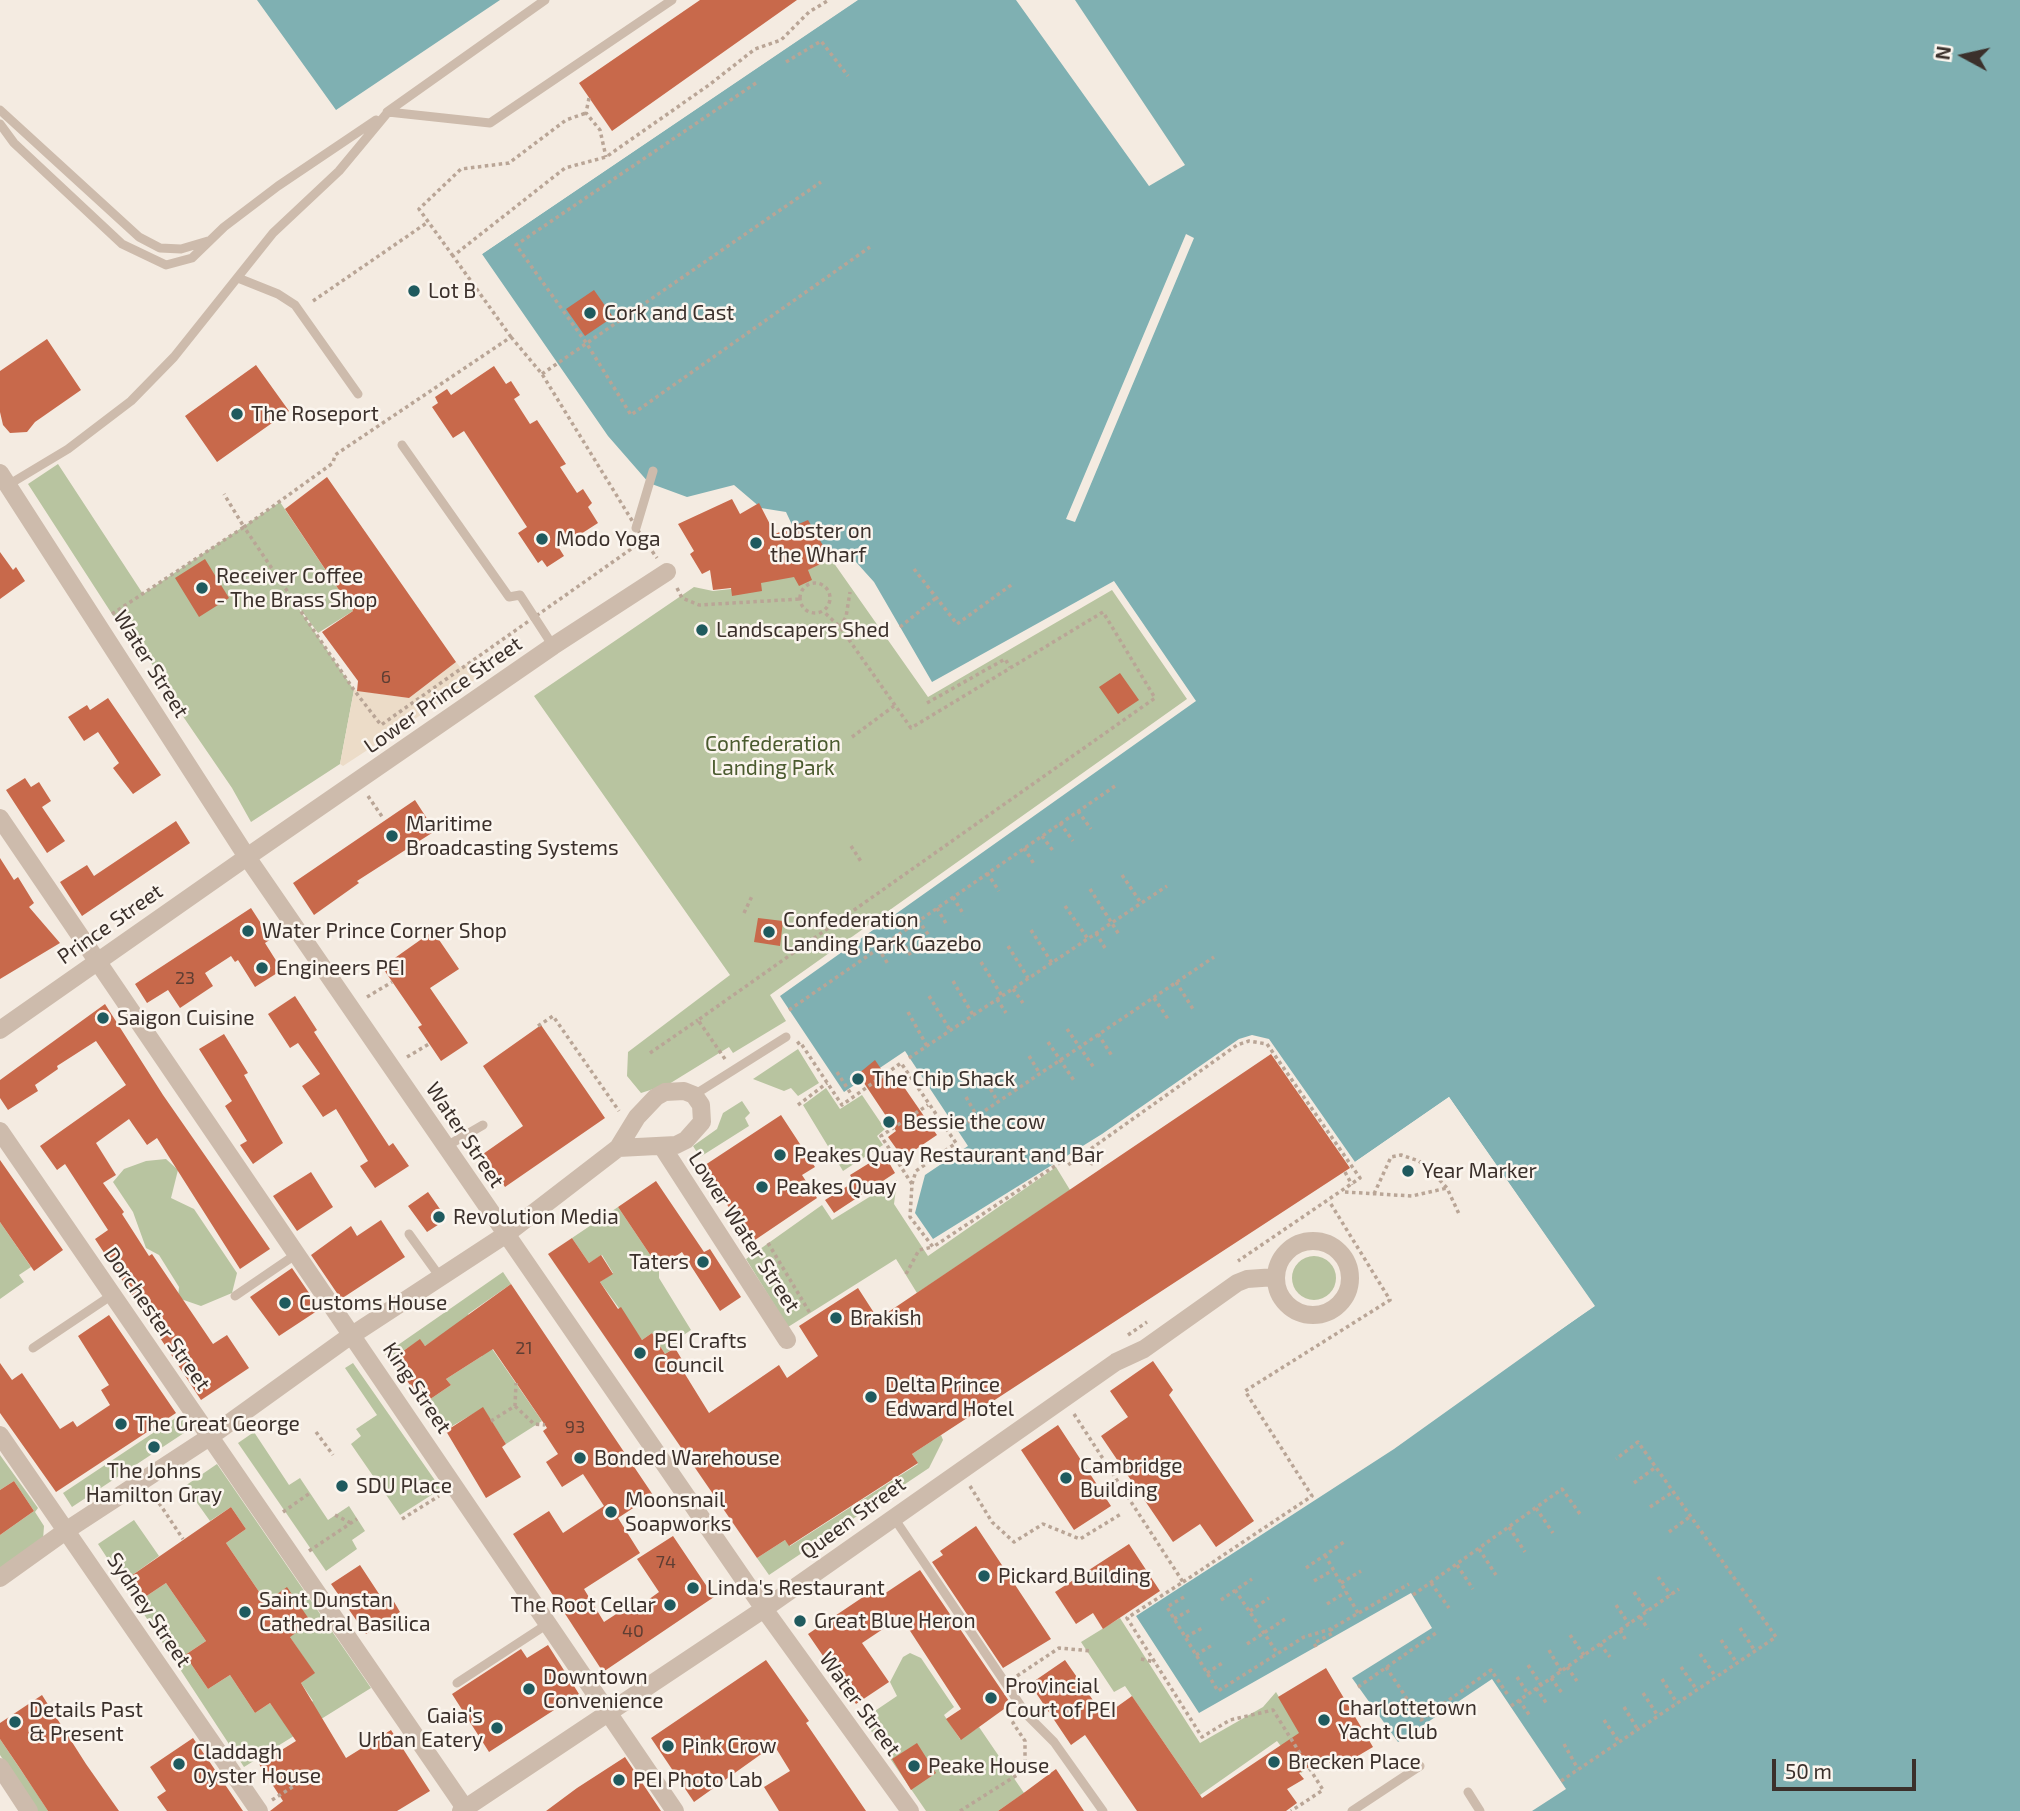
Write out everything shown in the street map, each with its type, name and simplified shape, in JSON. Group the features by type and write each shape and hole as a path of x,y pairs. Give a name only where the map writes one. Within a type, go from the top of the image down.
{"street":[{"name":"Water Street","path":"3,483 99,624 247,857 445,1147 764,1609 910,1811"},
{"name":"Lower Prince Street","path":"247,857 553,646 667,572"},
{"name":"King Street","path":"0,818 675,1811"},
{"name":"Prince Street","path":"0,1030 247,857"},
{"path":"0,1578 66,1530 211,1436 353,1335 505,1234 618,1148 644,1109 665,1092 684,1091 694,1095 701,1105 702,1122 686,1140 663,1148 618,1148"},
{"name":"Dorchester Street","path":"0,1131 211,1436 464,1810"},
{"name":"Lower Water Street","path":"663,1148 787,1340"},
{"path":"1317,1241 1339,1252 1350,1273 1345,1297 1327,1312 1315,1315 1303,1314 1283,1300 1276,1277 1284,1255 1305,1242 1317,1241"},
{"name":"Queen Street","path":"464,1810 606,1712 764,1609 1046,1408 1116,1362 1144,1349 1237,1283 1247,1279 1276,1277"},
{"name":"Sydney Street","path":"0,1435 263,1807"},
{"path":"0,1768 29,1811"}],"lane":[{"path":"0,124 14,143 122,244 146,258 166,265 192,258 297,172 388,112 545,0"},
{"path":"388,112 490,123 672,0"},
{"path":"0,110 139,237 160,248 181,249 210,241"},
{"path":"3,483 68,449 131,401 174,357 273,233 339,171 388,112"},
{"path":"238,278 278,294 295,305 358,394"},
{"path":"402,446 509,597 520,595 553,646"},
{"path":"636,528 653,471"},
{"path":"694,1095 786,1037"},
{"path":"445,1147 483,1125"},
{"path":"409,1234 440,1277"},
{"path":"235,1296 298,1253"},
{"path":"33,1348 112,1295"},
{"path":"894,1518 1026,1713 1054,1742 1102,1811"},
{"path":"457,1683 549,1623"},
{"path":"1352,1811 1420,1766"},
{"path":"1468,1792 1480,1811"}],"path":[{"path":"453,256 565,168 606,157 709,85 755,49 781,40 809,12 829,0"},
{"path":"786,62 821,41 848,76"},
{"path":"756,83 516,245 587,344 631,415 870,247"},
{"path":"586,113 589,98"},
{"path":"586,113 596,124 606,157"},
{"path":"512,337 419,209 461,169 509,163 566,120 586,113"},
{"path":"596,124 603,118"},
{"path":"542,374 821,182"},
{"path":"313,301 428,222"},
{"path":"99,624 244,527 224,494"},
{"path":"914,569 957,624 1014,583"},
{"path":"650,1053 1155,698 1102,612 911,728 840,626 823,611 808,611 800,599 802,590 810,583 824,585 831,598 823,611"},
{"path":"840,626 846,617 850,592"},
{"path":"682,598 699,605 800,599"},
{"path":"900,627 936,598"},
{"path":"928,704 1005,659 1010,667"},
{"path":"852,737 894,706"},
{"path":"789,1010 1115,786"},
{"path":"368,796 383,818"},
{"path":"1078,811 1091,829"},
{"path":"1060,823 1073,841"},
{"path":"1042,836 1054,852"},
{"path":"851,846 862,863"},
{"path":"1024,848 1034,864"},
{"path":"988,873 999,891"},
{"path":"1122,875 1141,903"},
{"path":"909,1058 1167,886"},
{"path":"1090,889 1120,936"},
{"path":"744,913 752,894"},
{"path":"953,897 964,915"},
{"path":"1065,906 1088,939"},
{"path":"937,908 947,925"},
{"path":"918,920 930,937"},
{"path":"1031,930 1052,963"},
{"path":"1096,933 1105,948"},
{"path":"898,934 911,956"},
{"path":"1008,946 1028,978"},
{"path":"878,948 888,964"},
{"path":"957,1130 1214,957"},
{"path":"981,962 1002,996"},
{"path":"953,981 973,1015"},
{"path":"367,997 392,982"},
{"path":"1177,982 1193,1009"},
{"path":"1013,989 1023,1003"},
{"path":"929,996 950,1030"},
{"path":"1153,998 1168,1019"},
{"path":"997,999 1006,1013"},
{"path":"908,1012 927,1046"},
{"path":"538,1026 553,1016 631,1129"},
{"path":"698,1020 734,1072"},
{"path":"1068,1029 1095,1069"},
{"path":"1098,1034 1112,1056"},
{"path":"906,1274 919,1250 933,1247 1064,1160 1068,1165 1237,1045 1249,1041 1267,1044 1360,1178"},
{"path":"790,1049 800,1042 842,1105 901,1063 956,1143 916,1171 912,1184 910,1217 933,1247"},
{"path":"1048,1042 1075,1082"},
{"path":"406,1057 429,1044"},
{"path":"1029,1056 1040,1074"},
{"path":"837,1072 853,1097"},
{"path":"798,1104 827,1083"},
{"path":"986,1083 998,1102"},
{"path":"966,1097 977,1116"},
{"path":"912,1184 881,1136 928,1105"},
{"path":"1306,1112 1313,1107"},
{"path":"1374,1194 1391,1157 1401,1155 1419,1161 1447,1188 1459,1214"},
{"path":"1077,1157 1095,1165"},
{"path":"1345,1171 1353,1185"},
{"path":"1343,1191 1412,1196 1447,1188"},
{"path":"1291,1811 1323,1790 1273,1710 1230,1720 1202,1737 1127,1618 1312,1496 1245,1391 1391,1300 1329,1201"},
{"path":"768,1243 810,1314"},
{"path":"516,1382 515,1406 534,1424 545,1425"},
{"path":"491,1421 515,1406"},
{"path":"316,1432 333,1455"},
{"path":"1561,1781 1776,1637 1638,1443 1616,1459"},
{"path":"1634,1483 1656,1467"},
{"path":"968,1482 992,1522 1014,1542 1042,1524 1080,1539 1121,1514"},
{"path":"1413,1595 1562,1489 1580,1514"},
{"path":"402,1519 446,1491"},
{"path":"1650,1507 1673,1492"},
{"path":"278,1515 310,1493"},
{"path":"159,1503 183,1539"},
{"path":"1536,1508 1553,1533"},
{"path":"335,1515 351,1523"},
{"path":"1669,1532 1691,1516"},
{"path":"305,1554 357,1519"},
{"path":"1145,1522 1183,1582"},
{"path":"1508,1527 1525,1552"},
{"path":"1306,1568 1344,1542"},
{"path":"1479,1549 1496,1575"},
{"path":"1325,1555 1358,1613"},
{"path":"1457,1565 1472,1589"},
{"path":"1314,1581 1333,1570"},
{"path":"1341,1583 1361,1571"},
{"path":"1658,1577 1671,1595"},
{"path":"1221,1600 1252,1579"},
{"path":"1431,1583 1449,1608"},
{"path":"1184,1597 1167,1607 1219,1691 1304,1637 1331,1629 1409,1584"},
{"path":"1511,1706 1679,1589"},
{"path":"1235,1590 1278,1654"},
{"path":"1326,1604 1346,1591"},
{"path":"1634,1592 1647,1611"},
{"path":"1250,1611 1269,1598"},
{"path":"1616,1605 1629,1624"},
{"path":"1174,1619 1192,1609"},
{"path":"1640,1616 1648,1629"},
{"path":"1247,1644 1285,1619"},
{"path":"1186,1637 1204,1627"},
{"path":"1740,1628 1755,1651"},
{"path":"1316,1647 1314,1643 1333,1633 1331,1629"},
{"path":"1620,1630 1627,1642"},
{"path":"1358,1687 1436,1633"},
{"path":"1570,1635 1584,1655"},
{"path":"1721,1640 1737,1663"},
{"path":"1196,1655 1214,1643"},
{"path":"1600,1644 1609,1657"},
{"path":"1006,1683 1059,1648 1092,1651"},
{"path":"1549,1650 1561,1671"},
{"path":"1700,1654 1716,1677"},
{"path":"1141,1659 1155,1662"},
{"path":"1207,1673 1224,1662"},
{"path":"1528,1665 1547,1704"},
{"path":"1386,1667 1421,1720 1491,1670 1508,1695"},
{"path":"1567,1667 1577,1681"},
{"path":"1681,1667 1697,1690"},
{"path":"1517,1677 1528,1694"},
{"path":"1551,1678 1562,1693"},
{"path":"1662,1679 1677,1703"},
{"path":"1643,1693 1658,1716"},
{"path":"1519,1700 1530,1716"},
{"path":"1624,1707 1638,1730"},
{"path":"960,1811 1025,1770 1025,1741 1013,1723 1026,1713"},
{"path":"1604,1720 1619,1742"},
{"path":"1564,1744 1578,1769"},
{"path":"263,1807 294,1786 289,1782"}],"green space":[{"path":"58,464 143,594 280,502 353,611 318,633 284,587 354,690 340,764 251,822 232,788 167,693 152,664 112,614 28,484"},
{"name":"Confederation Landing Park","path":"831,559 928,697 1112,590 1187,699 770,995 786,1021 733,1053 729,1047 669,1084 641,1093 627,1076 628,1052 730,975 534,696 694,587 713,591 731,589 807,570"},
{"path":"798,1049 819,1083 798,1096 791,1088 784,1091 753,1079"},
{"path":"826,1088 840,1109 862,1095 885,1129 877,1136 883,1145 843,1171 803,1105"},
{"path":"742,1101 750,1113 745,1118 749,1126 700,1157 693,1146 717,1129 723,1113"},
{"path":"166,1159 178,1170 171,1198 194,1209 237,1273 232,1293 201,1306 178,1298 179,1287 159,1255 146,1248 133,1212 113,1182 124,1169 146,1161"},
{"path":"1056,1167 1070,1190 917,1293 896,1259 788,1327 746,1259 822,1205 832,1220 897,1180 894,1204 928,1256"},
{"path":"618,1207 659,1268 659,1278 691,1330 676,1340 679,1345 665,1354 652,1333 642,1340 600,1282 613,1273 602,1255 589,1263 572,1238"},
{"path":"0,1222 31,1267 19,1275 24,1282 0,1299"},
{"path":"1314,1256 1330,1262 1336,1278 1330,1294 1314,1300 1298,1294 1292,1278 1298,1262"},
{"path":"503,1272 511,1284 468,1314 542,1421 506,1444 483,1408 442,1432 423,1404 451,1385 446,1379 482,1356 461,1322 425,1346 420,1340 389,1360 385,1354"},
{"path":"353,1363 441,1489 400,1515 351,1444 361,1436 356,1429 377,1415 345,1368"},
{"path":"180,1415 190,1429 72,1507 63,1493"},
{"path":"254,1432 289,1485 300,1478 328,1520 349,1506 365,1531 352,1540 357,1549 326,1571 238,1443"},
{"path":"941,1435 943,1440 929,1468 769,1575 757,1558 785,1540 790,1546 918,1464 912,1454"},
{"path":"0,1455 38,1508 35,1512 44,1526 43,1540 0,1572 0,1535 34,1511 14,1481 0,1490"},
{"path":"217,1464 371,1688 244,1767 98,1544 134,1520 159,1556 131,1576 145,1597 166,1583 206,1641 185,1655 208,1689 230,1675 255,1713 270,1703 283,1721 313,1701 301,1683 314,1673 290,1637 287,1588 266,1602 226,1543 246,1529 231,1507 210,1521 185,1486"},
{"path":"1120,1618 1200,1743 1263,1707 1276,1692 1317,1762 1301,1773 1277,1741 1200,1795 1125,1686 1114,1692 1081,1642"},
{"path":"910,1653 921,1658 954,1707 944,1715 960,1739 979,1727 1024,1793 998,1811 926,1811 863,1719 897,1696 890,1682 903,1657"},
{"path":"0,1739 48,1811 37,1811 0,1755"}],"shaded area":[{"path":"471,661 482,675 343,766 340,764 354,690 409,698 456,662 461,668"}],"water":[{"path":"257,0 500,0 336,110"},
{"path":"857,0 1016,0 1149,186 1185,165 1075,0 2020,0 2020,1811 1532,1811 1566,1789 1492,1679 1398,1742 1352,1678 1432,1628 1411,1593 1199,1713 1136,1616 1394,1449 1594,1306 1449,1097 1355,1162 1269,1039 1252,1035 1239,1039 1102,1134 933,1239 915,1213 925,1175 968,1146 905,1051 844,1092 780,996 1196,701 1114,581 932,682 874,582 847,552 800,542 786,512 761,508 734,485 687,497 649,483 608,436 482,254"}],"pier":[{"path":"851,0 858,0 482,254 480,251"},
{"path":"1186,234 1194,238 1075,522 1066,519"},
{"path":"1449,1097 1595,1306 1423,1424 1590,1305 1448,1101 1361,1162 1352,1164"}],"building":[{"path":"700,0 797,0 612,131 579,83"},
{"name":"Cork and Cast","path":"594,290 613,317 585,336 566,309"},
{"path":"47,339 81,390 35,422 27,432 10,433 3,425 0,412 0,371"},
{"name":"The Roseport","path":"256,365 289,411 217,462 185,416"},
{"path":"494,366 506,384 511,381 520,395 514,399 530,424 537,420 566,464 560,467 577,493 583,489 592,503 588,507 598,523 559,548 564,556 547,567 542,560 538,563 518,533 527,527 464,431 453,438 432,407 438,403 435,397 447,389 451,395"},
{"path":"327,477 456,662 409,698 357,691 358,681 322,632 353,611 285,509"},
{"name":"Lobster on the Wharf","path":"732,499 740,514 759,503 775,534 808,520 831,559 808,570 812,580 799,586 794,577 761,583 762,591 732,596 731,588 713,590 710,570 702,574 690,554 694,551 678,524"},
{"path":"0,552 13,570 16,567 25,581 0,599"},
{"name":"Receiver Coffee - The Brass Shop","path":"205,559 229,598 199,617 175,578"},
{"path":"1120,673 1139,700 1118,714 1099,687"},
{"path":"108,698 161,775 133,794 113,768 119,763 98,732 84,741 68,717 87,705 90,710"},
{"path":"25,778 31,787 39,782 51,801 42,807 65,841 47,853 6,790"},
{"path":"415,800 435,831 357,881 359,883 314,915 293,883"},
{"path":"176,821 190,843 82,916 60,882 87,865 94,876"},
{"path":"0,858 14,880 18,877 34,903 29,907 60,943 0,979"},
{"path":"251,908 271,939 265,943 282,970 255,987 238,960 235,962 231,956 205,973 213,986 180,1008 168,990 147,1003 135,984"},
{"name":"Confederation Landing Park Gazebo","path":"758,918 783,921 780,946 754,942"},
{"path":"433,931 459,969 430,988 468,1043 441,1061 418,1027 422,1025 382,967"},
{"path":"295,996 317,1030 314,1032 389,1146 393,1143 409,1166 375,1188 360,1166 368,1161 336,1109 323,1117 302,1086 320,1074 298,1043 290,1048 268,1014"},
{"path":"105,1004 163,1095 270,1249 240,1269 157,1138 147,1145 129,1119 96,1143 116,1175 103,1183 124,1212 122,1214 149,1256 152,1254 213,1344 227,1335 249,1368 201,1400 95,1239 108,1230 65,1164 57,1170 40,1146 126,1085 96,1041 57,1066 58,1069 35,1085 38,1091 8,1110 0,1098 0,1080"},
{"path":"541,1025 605,1118 505,1187 483,1154 523,1126 483,1066"},
{"path":"224,1034 248,1073 244,1075 283,1143 253,1164 240,1145 247,1141 225,1106 232,1101 199,1049"},
{"path":"1271,1054 1350,1168 912,1454 918,1463 789,1546 785,1540 757,1558 548,1254 572,1238 589,1263 601,1255 613,1274 600,1282 618,1309 621,1307 642,1340 652,1333 665,1354 675,1348 684,1363 680,1366 709,1413 779,1365 787,1378 818,1356 799,1326 858,1288 878,1319"},
{"path":"875,1060 888,1079 895,1074 937,1135 903,1158 888,1137 896,1131 858,1074"},
{"name":"Peakes Quay","path":"781,1115 815,1167 802,1175 817,1198 752,1242 702,1167"},
{"path":"884,1154 895,1173 834,1213 825,1200 854,1182 850,1175"},
{"path":"0,1160 63,1250 34,1271 0,1222"},
{"path":"311,1172 333,1207 297,1231 273,1196"},
{"path":"656,1181 704,1252 710,1249 741,1297 720,1311 682,1252 659,1268 618,1207"},
{"path":"428,1192 447,1219 427,1232 408,1206"},
{"path":"381,1220 405,1257 341,1299 311,1255 351,1226 357,1236"},
{"name":"Customs House","path":"292,1268 320,1309 279,1336 250,1297"},
{"path":"511,1284 653,1495 618,1518 640,1553 584,1589 604,1622 630,1605 634,1610 659,1592 637,1559 673,1536 714,1597 603,1672 513,1534 549,1511 563,1533 604,1506 583,1474 562,1487 546,1462 558,1454 543,1431 547,1428 493,1349 446,1379 451,1385 423,1404 392,1359 420,1339 425,1346"},
{"path":"109,1315 176,1413 56,1492 0,1413 0,1363 12,1380 22,1373 60,1429 73,1421 77,1427 110,1405 101,1390 109,1385 78,1336"},
{"path":"1153,1361 1173,1390 1169,1395 1254,1521 1216,1547 1200,1524 1173,1542 1101,1436 1128,1417 1110,1391"},
{"path":"483,1407 506,1444 502,1447 521,1477 486,1498 446,1431"},
{"name":"Cambridge Building","path":"1058,1425 1111,1506 1074,1530 1021,1450"},
{"path":"14,1481 34,1511 0,1535 0,1490"},
{"name":"Saint Dunstan Cathedral Basilica","path":"231,1507 246,1529 226,1543 266,1602 287,1587 311,1622 290,1637 315,1673 301,1683 346,1758 391,1730 430,1791 397,1811 270,1811 283,1801 259,1764 296,1741 270,1703 255,1713 230,1675 208,1689 185,1655 206,1641 166,1583 145,1597 131,1576"},
{"name":"Pickard Building","path":"976,1526 1051,1639 1003,1668 932,1562 943,1555 940,1551"},
{"path":"1129,1544 1160,1591 1103,1629 1093,1613 1076,1624 1055,1592"},
{"path":"360,1565 383,1600 390,1595 400,1612 366,1634 331,1584"},
{"path":"920,1570 1011,1704 961,1740 946,1719 961,1709 901,1617 862,1643 889,1682 856,1704 808,1634 872,1591 878,1598"},
{"path":"548,1645 579,1694 489,1752 452,1694 521,1649 527,1658"},
{"path":"766,1660 809,1721 806,1723 866,1811 779,1811 764,1787 790,1771 774,1745 694,1802 651,1738"},
{"path":"1065,1660 1104,1716 1132,1696 1202,1798 1299,1733 1278,1697 1326,1668 1373,1747 1334,1770 1326,1757 1299,1773 1304,1779 1287,1789 1297,1803 1286,1811 1137,1811 1085,1735 1071,1745 1030,1684"},
{"path":"42,1695 119,1811 48,1811 0,1739 0,1723"},
{"path":"193,1738 243,1811 167,1811 157,1797 166,1791 150,1767"},
{"name":"Peake House","path":"917,1743 936,1773 911,1790 892,1759"},
{"path":"625,1757 661,1811 546,1811 577,1788"},
{"path":"1056,1769 1084,1811 998,1811 1025,1792"}],"place":[{"name":"Lot B","path":"414,291"},
{"name":"Cork and Cast","path":"590,313"},
{"name":"The Roseport","path":"237,414"},
{"name":"Modo Yoga","path":"542,539"},
{"name":"Lobster on the Wharf","path":"756,543"},
{"name":"Receiver Coffee - The Brass Shop","path":"202,588"},
{"name":"Landscapers Shed","path":"702,630"},
{"name":"Maritime Broadcasting Systems","path":"392,836"},
{"name":"Water Prince Corner Shop","path":"248,931"},
{"name":"Confederation Landing Park Gazebo","path":"769,932"},
{"name":"Engineers PEI","path":"262,968"},
{"name":"Saigon Cuisine","path":"103,1018"},
{"name":"The Chip Shack","path":"858,1079"},
{"name":"Bessie the cow","path":"889,1122"},
{"name":"Peakes Quay Restaurant and Bar","path":"780,1155"},
{"name":"Year Marker","path":"1408,1171"},
{"name":"Peakes Quay","path":"762,1187"},
{"name":"Revolution Media","path":"439,1217"},
{"name":"Taters","path":"703,1262"},
{"name":"Customs House","path":"285,1303"},
{"name":"Brakish","path":"836,1318"},
{"name":"PEI Crafts Council","path":"640,1353"},
{"name":"Delta Prince Edward Hotel","path":"871,1397"},
{"name":"The Great George","path":"121,1424"},
{"name":"The Johns Hamilton Gray","path":"154,1447"},
{"name":"Bonded Warehouse","path":"580,1458"},
{"name":"Cambridge Building","path":"1066,1478"},
{"name":"SDU Place","path":"342,1486"},
{"name":"Moonsnail Soapworks","path":"611,1512"},
{"name":"Pickard Building","path":"984,1576"},
{"name":"Linda's Restaurant","path":"693,1588"},
{"name":"The Root Cellar","path":"670,1605"},
{"name":"Saint Dunstan Cathedral Basilica","path":"245,1612"},
{"name":"Great Blue Heron","path":"800,1621"},
{"name":"Downtown Convenience","path":"529,1689"},
{"name":"Provincial Court of PEI","path":"991,1698"},
{"name":"Charlottetown Yacht Club","path":"1324,1720"},
{"name":"Details Past & Present","path":"15,1722"},
{"name":"Gaia‘s Urban Eatery","path":"497,1728"},
{"name":"Pink Crow","path":"668,1746"},
{"name":"Brecken Place","path":"1274,1762"},
{"name":"Claddagh Oyster House","path":"179,1764"},
{"name":"Peake House","path":"914,1766"},
{"name":"PEI Photo Lab","path":"619,1780"}]}
